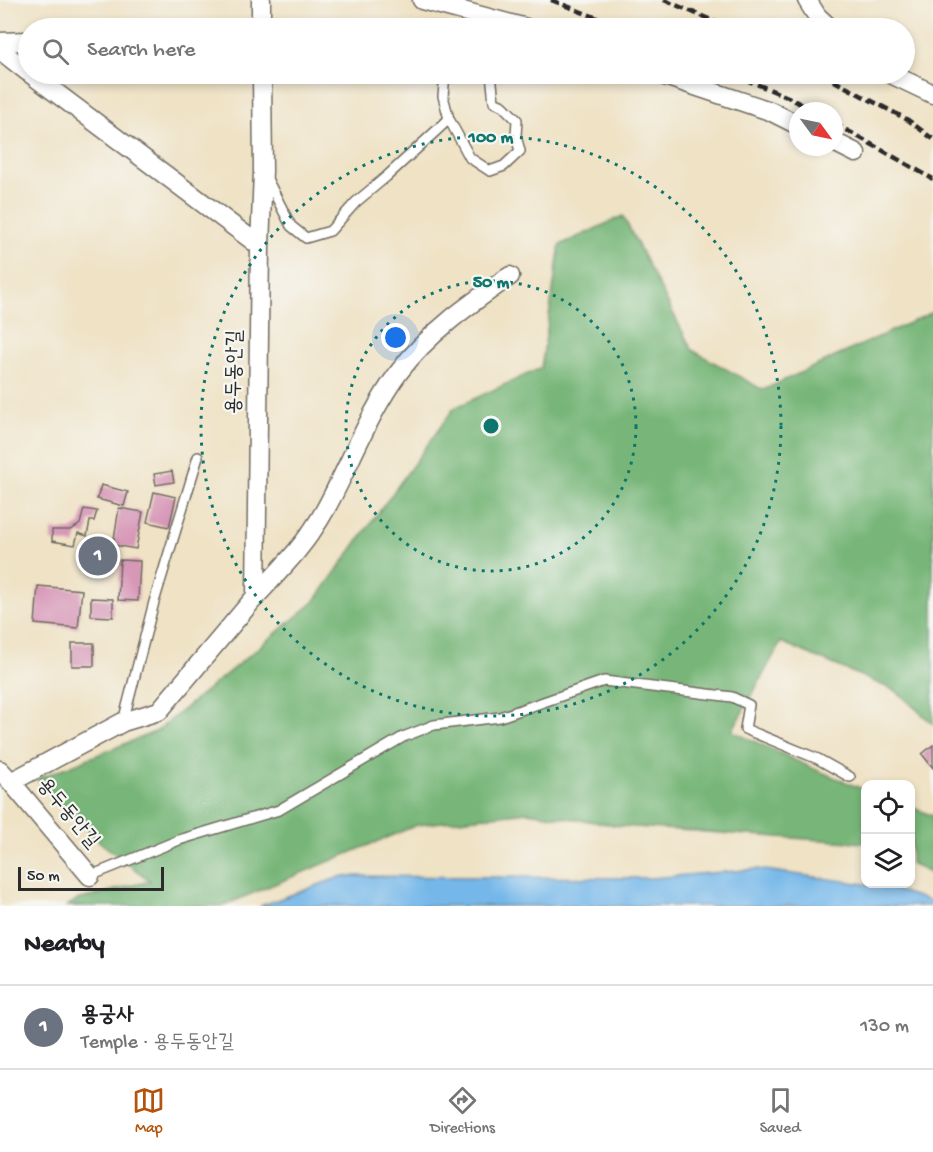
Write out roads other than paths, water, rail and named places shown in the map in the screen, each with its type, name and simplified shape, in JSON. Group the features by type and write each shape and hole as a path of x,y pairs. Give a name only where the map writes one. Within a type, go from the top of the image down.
{"street":[{"path":"261,0 261,18"},
{"path":"423,0 489,18"},
{"path":"807,0 819,18"},
{"path":"0,42 18,41"},
{"path":"0,50 18,64"},
{"path":"45,84 260,246"},
{"name":"용두동안길","path":"90,876 5,776 123,722 159,711 256,596 263,171 262,84"},
{"path":"689,84 770,111 789,120"},
{"path":"912,84 933,94"},
{"path":"843,147 855,153"},
{"path":"256,596 304,544 325,511 378,406 400,371 451,318 510,276"}],"lane":[{"path":"444,84 443,96 449,119 470,158 490,171 504,166 520,151 516,136 517,120 494,102 492,84"},
{"path":"263,171 291,226 306,238 330,231 356,202 387,177 449,119"},
{"path":"123,722 154,602 198,457"},
{"path":"90,876 179,840 279,810 403,737 434,725 500,717 604,681 732,697 749,705 745,729 818,759 850,777"}],"water":[{"path":"757,869 861,883 861,888 890,888 933,902 933,906 260,906 343,876 651,878"}],"railway":[{"path":"551,0 597,18"},
{"path":"664,0 706,18"},
{"path":"756,84 797,102"},
{"path":"840,84 908,120 933,139"},
{"path":"843,128 933,179"}],"place":[{"name":"용궁사","path":"98,556"}]}
